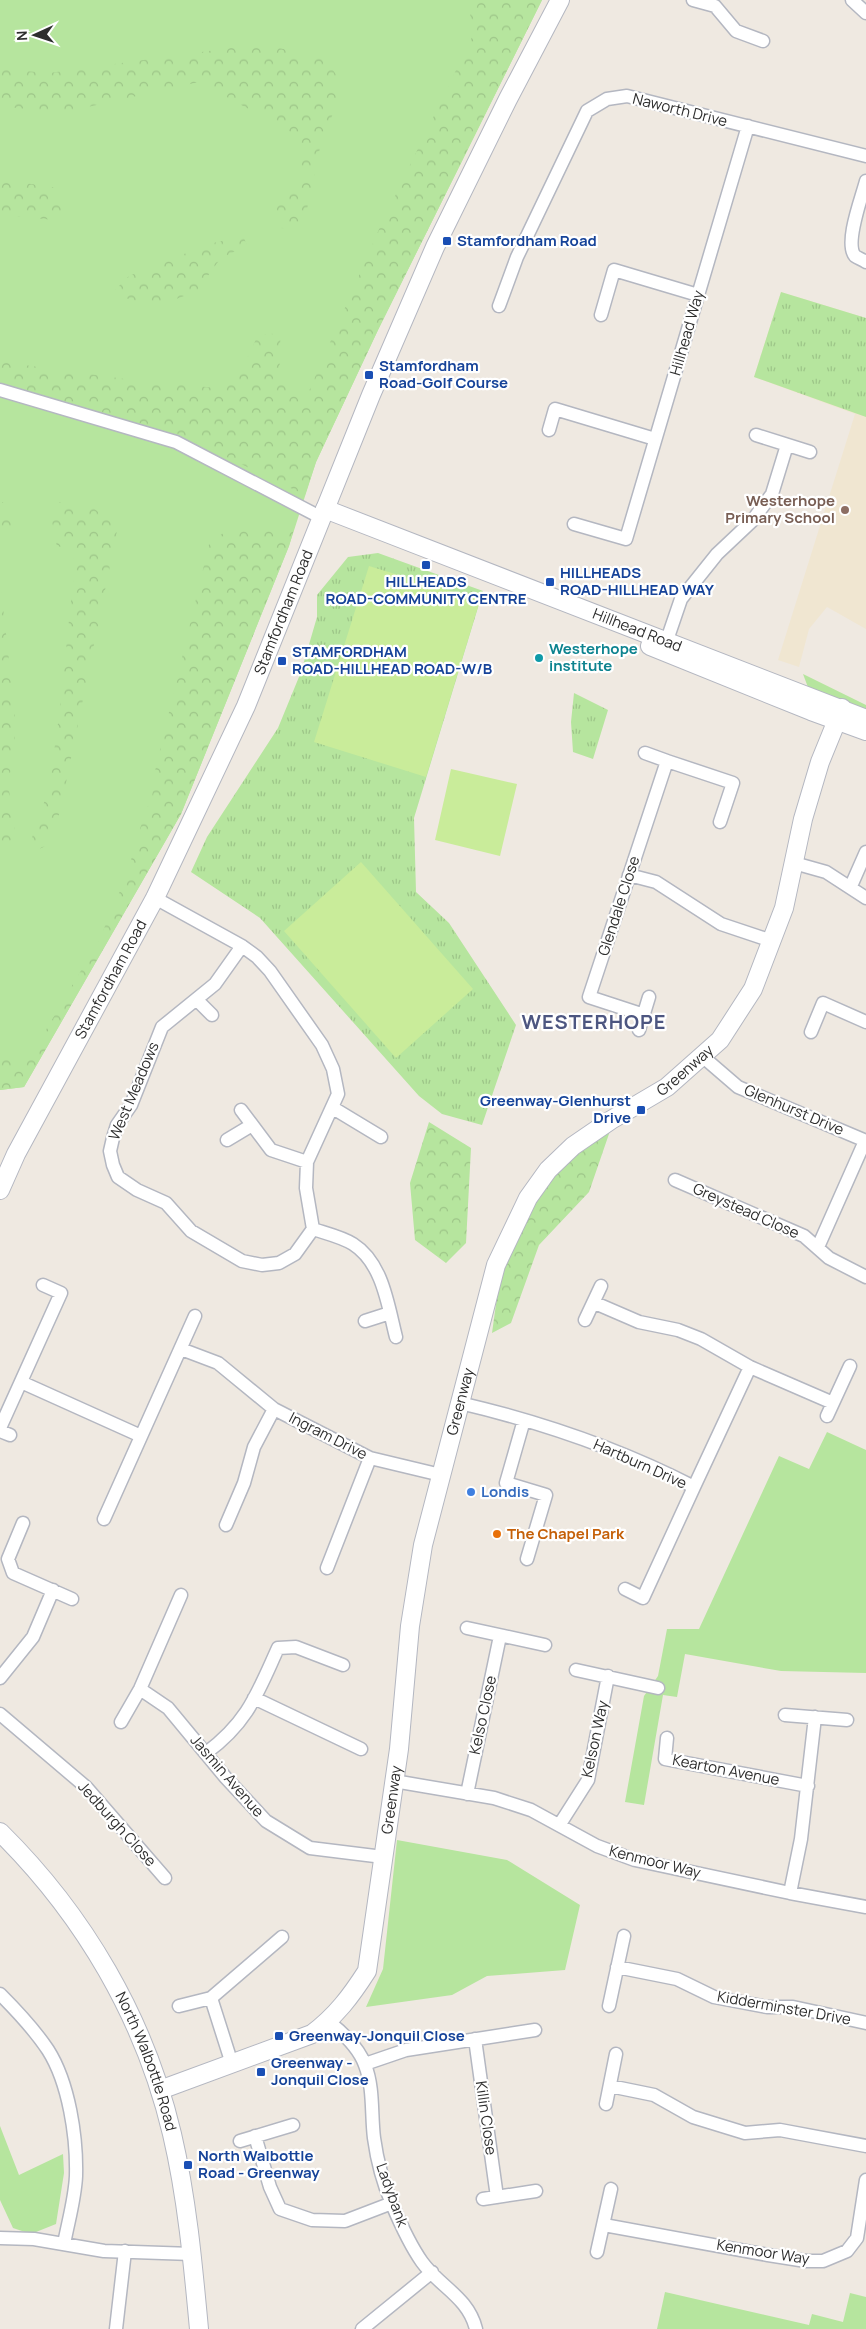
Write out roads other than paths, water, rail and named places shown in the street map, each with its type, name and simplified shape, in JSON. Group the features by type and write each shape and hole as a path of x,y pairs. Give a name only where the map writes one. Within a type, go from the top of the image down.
{"street":[{"name":"Stamfordham Road","path":"0,1190 16,1154 155,898 246,706 435,247 508,99 560,0"},
{"path":"693,0 715,6 736,31 763,41"},
{"path":"852,0 866,13"},
{"name":"Naworth Drive","path":"499,306 516,257 587,111 607,99 627,96 866,156"},
{"name":"Hillhead Way","path":"574,524 626,539 748,126"},
{"path":"866,181 851,237 851,247 855,256 866,262"},
{"path":"600,315 614,270 698,295"},
{"path":"0,390 176,442 324,513"},
{"path":"549,430 555,409 655,439"},
{"path":"756,435 810,452"},
{"path":"788,445 772,494 752,521 717,554 693,581 681,599 664,647 840,714 866,731"},
{"name":"Hillhead Road","path":"324,513 404,540 664,647 783,685 840,714 866,719"},
{"name":"Greenway","path":"160,2090 312,2034 329,2022 349,1999 367,1970 406,1687 410,1626 424,1545 496,1265 528,1198 548,1170 573,1146 611,1120 667,1087 720,1040 753,989 784,908 820,762 840,714"},
{"path":"645,753 733,782 720,822"},
{"name":"Glendale Close","path":"644,1015 589,997 667,760"},
{"path":"851,886 866,852"},
{"path":"794,862 826,872 851,886 866,898"},
{"path":"629,875 656,882 721,924 772,941"},
{"path":"155,898 242,946 270,971 322,1044 335,1077 338,1094 334,1108 307,1162 306,1188 313,1229 352,1243 370,1259 383,1287 396,1338"},
{"name":"West Meadows","path":"242,946 215,984 162,1027 131,1105 117,1125 110,1151 118,1177 137,1190 166,1203 191,1231 242,1261 262,1265 279,1263 295,1254 313,1229"},
{"path":"639,1030 649,997"},
{"path":"197,1000 212,1015"},
{"path":"811,1032 823,1003 866,1022"},
{"name":"Glenhurst Drive","path":"702,1056 738,1087 866,1141"},
{"path":"334,1108 381,1137"},
{"path":"241,1110 271,1150 307,1162"},
{"path":"227,1140 252,1125"},
{"path":"818,1248 866,1141"},
{"name":"Greystead Close","path":"676,1180 804,1236 829,1258 866,1276"},
{"path":"3,1431 21,1382 61,1293 43,1285"},
{"path":"586,1320 602,1286"},
{"path":"595,1303 639,1322 678,1330 700,1339 750,1367 833,1403"},
{"path":"365,1321 390,1313"},
{"path":"104,1519 195,1316"},
{"name":"Ingram Drive","path":"181,1349 218,1363 274,1409 370,1458 441,1475"},
{"path":"827,1416 850,1366"},
{"name":"Hartburn Drive","path":"460,1403 524,1420 605,1447 658,1469 694,1487 750,1367"},
{"path":"21,1382 141,1436"},
{"name":"Ingram Drive","path":"226,1525 244,1483 254,1447 274,1409"},
{"path":"524,1420 506,1483 546,1495 527,1559"},
{"path":"327,1568 370,1458"},
{"path":"625,1589 644,1598 694,1487"},
{"path":"23,1523 8,1559 13,1573 72,1599"},
{"path":"0,1678 33,1637 53,1590"},
{"path":"121,1722 140,1689 181,1595"},
{"path":"467,1628 546,1645"},
{"name":"Kelso Close","path":"466,1794 500,1636"},
{"path":"206,1754 225,1739 248,1713 278,1648 296,1647 343,1665"},
{"path":"576,1670 658,1688"},
{"name":"Kelson Way","path":"560,1824 588,1780 608,1676"},
{"name":"Jasmin Avenue","path":"140,1689 168,1708 266,1821 310,1848 383,1856"},
{"path":"254,1698 361,1750"},
{"name":"Jedburgh Close","path":"0,1714 86,1786 165,1878"},
{"path":"785,1715 847,1720"},
{"path":"790,1894 801,1839 815,1717"},
{"name":"Kearton Avenue","path":"667,1738 665,1759 808,1786"},
{"name":"Kenmoor Way","path":"394,1781 504,1801 531,1810 560,1824 597,1846 635,1860 790,1894 866,1907"},
{"name":"North Walbottle Road","path":"0,1832 59,1898 102,1960 136,2026 160,2090 180,2175 192,2254 199,2329"},
{"path":"609,2006 624,1936"},
{"path":"179,2006 211,1998 282,1937"},
{"name":"Kidderminster Drive","path":"617,1967 676,1979 714,1997 767,2008 793,2007 866,2023"},
{"path":"0,1994 24,2019 48,2051 62,2083 69,2107 75,2137 76,2177 64,2244"},
{"path":"211,1998 232,2064"},
{"name":"Ladybank","path":"329,2022 347,2038 365,2064 370,2086 376,2148 382,2175 392,2203 422,2262 458,2296 473,2316 476,2329"},
{"path":"365,2064 406,2050 535,2030"},
{"name":"Killin Close","path":"475,2039 497,2197"},
{"path":"606,2104 616,2054"},
{"path":"610,2086 654,2095 693,2117 745,2133 780,2130 866,2146"},
{"path":"240,2141 293,2125"},
{"path":"255,2136 270,2187 280,2209 312,2220 345,2221 392,2203"},
{"name":"Kenmoor Way","path":"604,2224 768,2255 823,2261 847,2251 857,2238 866,2180"},
{"path":"597,2252 612,2189"},
{"path":"483,2199 536,2191"},
{"path":"0,2238 34,2238 104,2251 192,2254"},
{"path":"116,2329 125,2252"},
{"path":"362,2329 432,2272"}],"place":[{"name":"Stamfordham Road","path":"447,241"},
{"name":"Stamfordham Road-Golf Course","path":"369,375"},
{"name":"Westerhope Primary School","path":"845,510"},
{"name":"HILLHEADS ROAD-COMMUNITY CENTRE","path":"426,565"},
{"name":"HILLHEADS ROAD-HILLHEAD WAY","path":"550,582"},
{"name":"Westerhope institute","path":"539,658"},
{"name":"STAMFORDHAM ROAD-HILLHEAD ROAD-W/B","path":"282,661"},
{"name":"Greenway-Glenhurst Drive","path":"641,1110"},
{"name":"Londis","path":"471,1492"},
{"name":"The Chapel Park","path":"497,1534"},
{"name":"Greenway-Jonquil Close","path":"279,2036"},
{"name":"Greenway - Jonquil Close","path":"261,2072"},
{"name":"North Walbottle Road - Greenway","path":"188,2165"}],"district":[{"name":"WESTERHOPE","path":"594,1022"}]}
